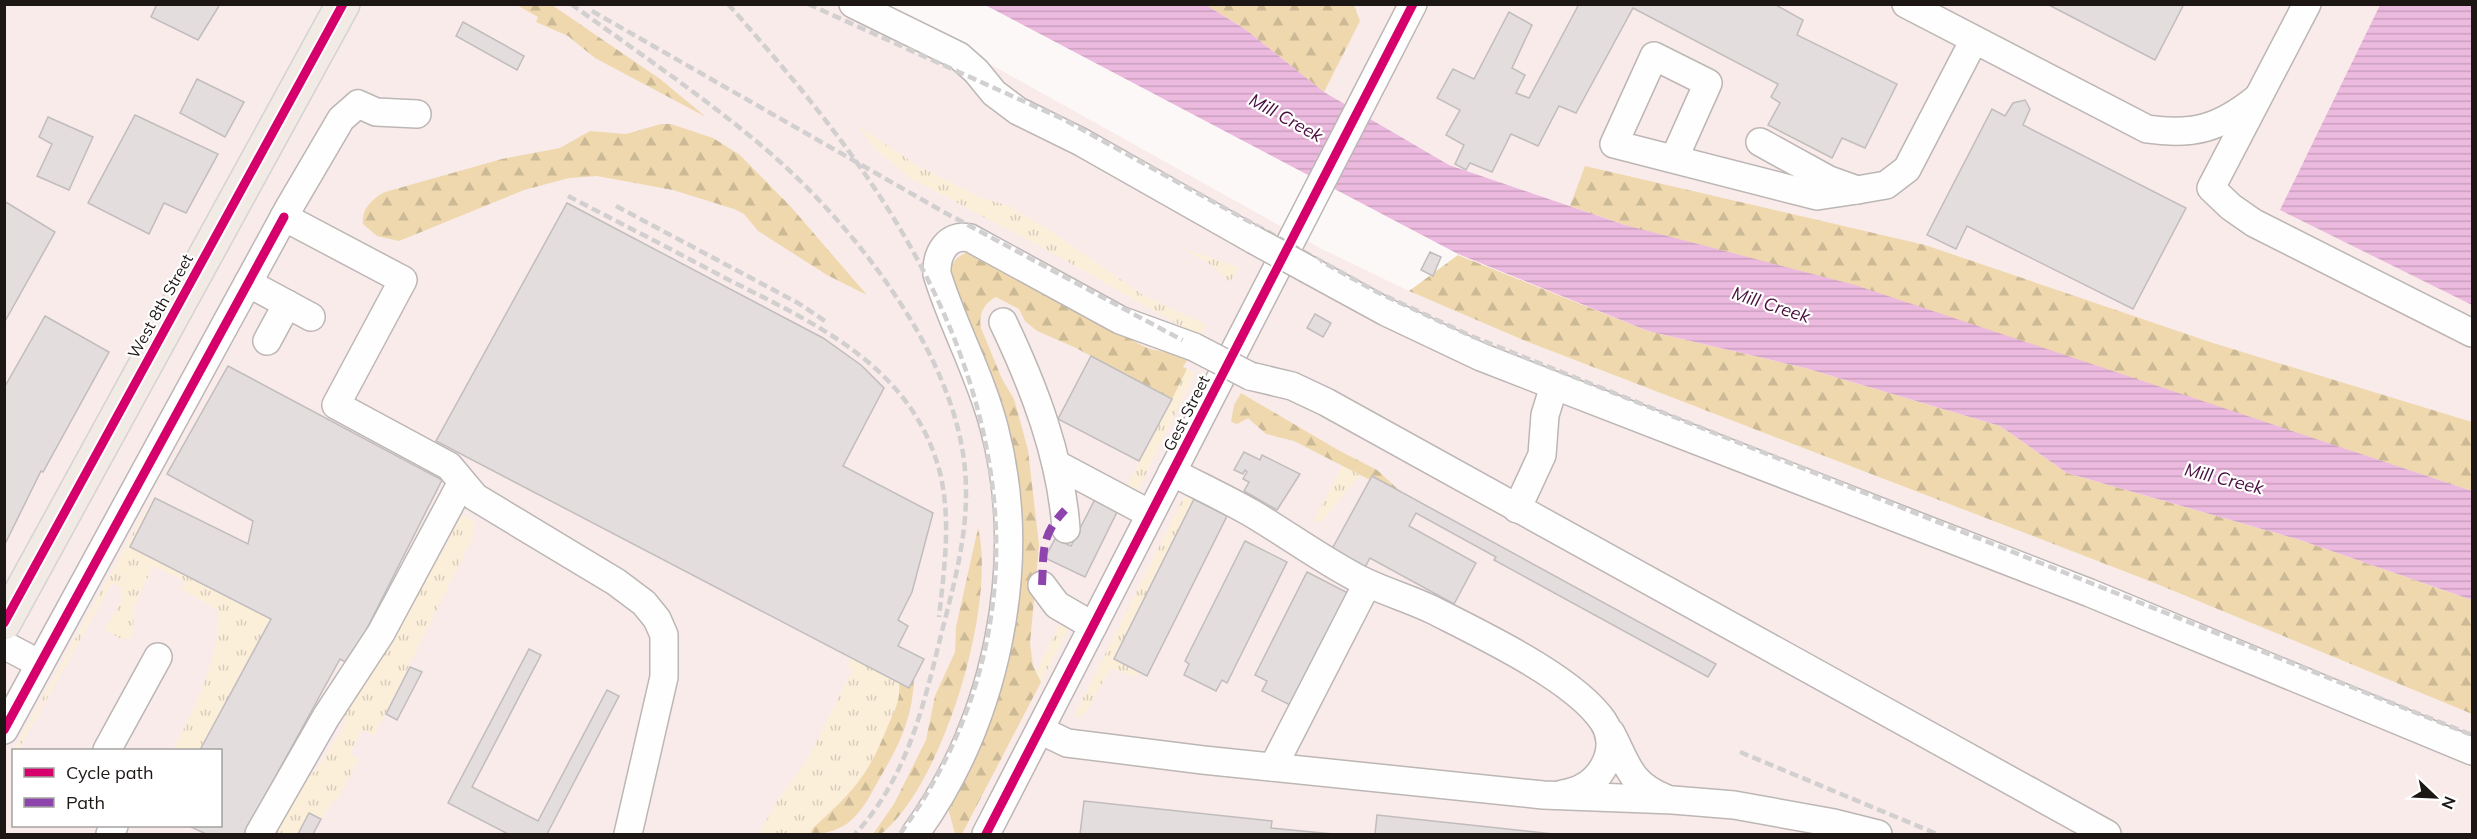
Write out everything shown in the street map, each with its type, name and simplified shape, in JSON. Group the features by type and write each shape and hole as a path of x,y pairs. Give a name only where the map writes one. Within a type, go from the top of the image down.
{"main road":[{"name":"West 8th Street","path":"4,622 343,4"}],"street":[{"path":"853,4 959,56 976,71 994,93 1013,107 1081,142 1309,270 1453,345 2090,593 2472,751"},
{"name":"Gest Street","path":"986,834 1413,4"},
{"path":"1906,4 2147,129 2176,134 2207,127 2232,118 2259,96"},
{"path":"2307,4 2211,188 2230,207 2254,223 2472,333"},
{"path":"1674,159 1817,196 1886,185 1907,169 1974,40"},
{"path":"4,730 284,217 341,119 358,104 376,112 417,114"},
{"path":"1760,142 1829,180 1857,190"},
{"path":"284,217 403,280 336,405 449,466 475,497 616,582 644,603 661,627 666,654 664,677 628,834"},
{"path":"915,834 958,760 983,699 1000,632 1006,565 1006,513 999,449 984,393 937,274 937,260 942,248 958,238 970,238 1111,315 1194,347 1250,376 1292,386 1313,395 2107,834"},
{"path":"248,283 310,317"},
{"path":"267,341 287,304"},
{"path":"1003,322 1027,376 1056,464 1066,529"},
{"path":"1516,509 1542,455 1545,415 1554,386"},
{"path":"1056,464 1150,514"},
{"path":"1172,472 1252,513 1312,553 1367,584 1432,610 1545,671 1578,696 1604,722 1633,777 1653,792 1673,800"},
{"path":"259,834 326,717 381,633 462,482"},
{"path":"1273,767 1367,584"},
{"path":"1042,585 1057,605 1093,626"},
{"path":"4,645 40,664"},
{"path":"108,749 158,657"},
{"path":"1543,795 1574,791 1586,786 1600,774 1610,749 1604,722"},
{"path":"1040,730 1067,743 1273,767 1543,795 1673,800 1774,811 1878,834"}],"shaded area":[{"path":"5,4 884,5 1320,248 1409,291 1528,342 2152,582 2472,714 2472,834 5,834"},
{"path":"1206,5 2472,5 2472,491 2080,362 1625,225 1449,165 1324,92 1245,29"}],"green space":[{"path":"517,5 552,5 660,79 706,117 595,58 568,36 536,22 538,17"},
{"path":"1206,5 1354,5 1360,21 1324,92 1245,29"},
{"path":"661,124 671,124 713,138 740,155 791,207 867,295 827,275 758,231 744,214 734,209 673,190 597,176 569,178 524,190 399,241 377,236 363,224 366,209 376,197 385,192 502,159 560,148 590,131 626,134"},
{"path":"857,125 918,166 979,197 1009,206 1052,232 1143,295 1207,325 1200,337 1047,250 910,178 874,148"},
{"path":"1585,166 1925,245 2213,343 2472,422 2472,491 2080,362 1625,225 1570,206"},
{"path":"1181,248 1239,267 1230,282 1210,264"},
{"path":"966,253 1145,347 1190,355 1183,367 1187,369 1172,399 1074,347 1037,331 1025,321 1019,309 996,297 983,310 980,319 981,328 1002,379 1014,399 1028,450 1039,545 1030,643 1033,666 1041,682 962,834 955,834 948,808 957,789 1016,582 948,284 952,265 957,258"},
{"path":"1458,255 1648,331 1805,368 2000,426 2067,473 2300,540 2472,600 2472,714 2152,582 1528,342 1409,291"},
{"path":"1187,369 1195,373 1138,490 1126,488"},
{"path":"1241,393 1338,450 1377,470 1402,493 1372,476 1370,480 1294,441 1266,434 1248,418 1237,424 1231,422 1234,405"},
{"path":"1342,466 1360,475 1322,521 1313,522"},
{"path":"153,497 130,547 271,619 201,749 174,749 197,701 211,663 216,645 218,610 181,589 185,581 153,566 134,607 130,639 121,639 105,630 121,601 121,587 112,583 19,749 15,749"},
{"path":"1184,497 1194,499 1114,659 1141,673 1135,677 1111,668 1086,712 1078,717 1074,716"},
{"path":"465,516 475,523 470,543 374,736 361,730 350,755 359,759 336,801 334,800 321,819 309,813 298,834 244,834 273,782 299,785 316,770 343,728 349,702 431,567 441,555 460,518"},
{"path":"978,528 982,561 980,601 960,691 944,736 925,776 904,810 881,834 873,834 894,804 926,740 935,696 955,652 956,627"},
{"path":"1062,619 1071,624 1041,682 1036,672"},
{"path":"851,658 899,683 897,704 867,770 849,793 813,828 810,834 759,834 777,801 808,759 853,669 847,666"},
{"path":"914,678 909,715 901,737 864,805 844,826 810,834 813,828 849,793 867,770 895,709 899,683 909,688"}],"water":[{"name":"Mill Creek","path":"985,5 1206,5 1245,29 1324,92 1449,165 1625,225 1855,285 2472,491 2472,600 2300,540 2067,473 2000,426 1805,368 1648,331 1458,254"},
{"path":"2380,5 2472,5 2472,305 2280,210"}],"building":[{"path":"157,4 215,4 219,6 198,40 151,17"},
{"path":"1579,4 1774,4 1803,20 1797,35 1897,84 1865,148 1842,138 1832,158 1768,125 1780,103 1771,97 1778,84 1633,8 1576,113 1559,106 1538,146 1511,134 1492,172 1470,163 1466,170 1455,164 1464,145 1446,135 1460,110 1437,98 1453,69 1474,79 1509,12 1532,25 1512,68 1525,75 1516,93 1529,98"},
{"path":"2047,4 2184,4 2155,60"},
{"path":"463,22 524,56 517,70 456,36"},
{"path":"197,79 244,102 225,137 180,113"},
{"path":"2025,100 2030,109 2023,125 2186,208 2133,309 1967,226 1956,249 1927,235 1992,109 2005,116 2013,103"},
{"path":"135,115 218,154 186,213 164,203 149,234 88,203"},
{"path":"48,117 93,137 69,190 37,176 52,144 39,137"},
{"path":"4,201 55,232 4,323"},
{"path":"567,203 823,338 861,365 884,388 843,466 933,513 912,592 898,620 908,626 898,646 924,659 909,688 436,441"},
{"path":"1430,252 1441,257 1433,276 1421,270"},
{"path":"1315,314 1331,323 1323,337 1307,328"},
{"path":"45,316 109,352 43,472 41,471 4,546 4,388"},
{"path":"1091,356 1172,399 1139,461 1058,419"},
{"path":"228,366 442,480 349,664 340,659 244,834 206,834 191,827 222,827 222,749 201,749 271,619 130,547 155,498 248,544 253,521 167,474"},
{"path":"1244,452 1260,460 1262,455 1300,474 1277,510 1244,491 1249,482 1243,479 1247,472 1245,470 1243,474 1234,470"},
{"path":"1372,476 1716,664 1708,677 1494,560 1496,557 1416,513 1409,526 1476,563 1454,604 1370,558 1365,567 1332,549"},
{"path":"1194,499 1227,516 1147,676 1114,659"},
{"path":"1097,500 1117,512 1085,577 1045,558 1055,539 1071,546 1094,501"},
{"path":"1245,541 1287,562 1227,683 1222,680 1216,691 1184,675 1189,664 1185,661"},
{"path":"1307,572 1348,593 1292,706 1262,691 1267,681 1255,675"},
{"path":"529,649 541,655 472,787 538,821 607,690 619,696 547,834 508,834 448,803"},
{"path":"410,667 422,672 397,720 386,714"},
{"path":"1084,801 1272,821 1271,828 1333,834 1080,834"},
{"path":"309,813 321,819 313,834 298,834"},
{"path":"1377,815 1553,834 1375,834"}],"railway":[{"path":"571,4 734,123 790,171 825,207 859,246 890,288 918,333 941,378 957,424 966,490 964,531 952,591 921,712 912,738 888,789 855,834"},
{"path":"728,4 817,109 878,193 896,222 936,297 967,374 987,452 996,530 992,607 976,684 945,760 900,834"},
{"path":"808,4 1063,119 1377,292 1471,336 2472,735"},
{"path":"592,11 942,211 1195,347"},
{"path":"568,196 793,313 826,332 885,378 909,406 928,439 941,477 946,530 939,617"},
{"path":"616,206 798,303 825,321"},
{"path":"1740,752 1937,834"}],"marked path":[{"path":"1042,585 1047,536 1065,510"}],"cycle path":[{"path":"4,623 343,4"},
{"path":"986,834 1413,4"},
{"path":"4,730 284,217"}]}
